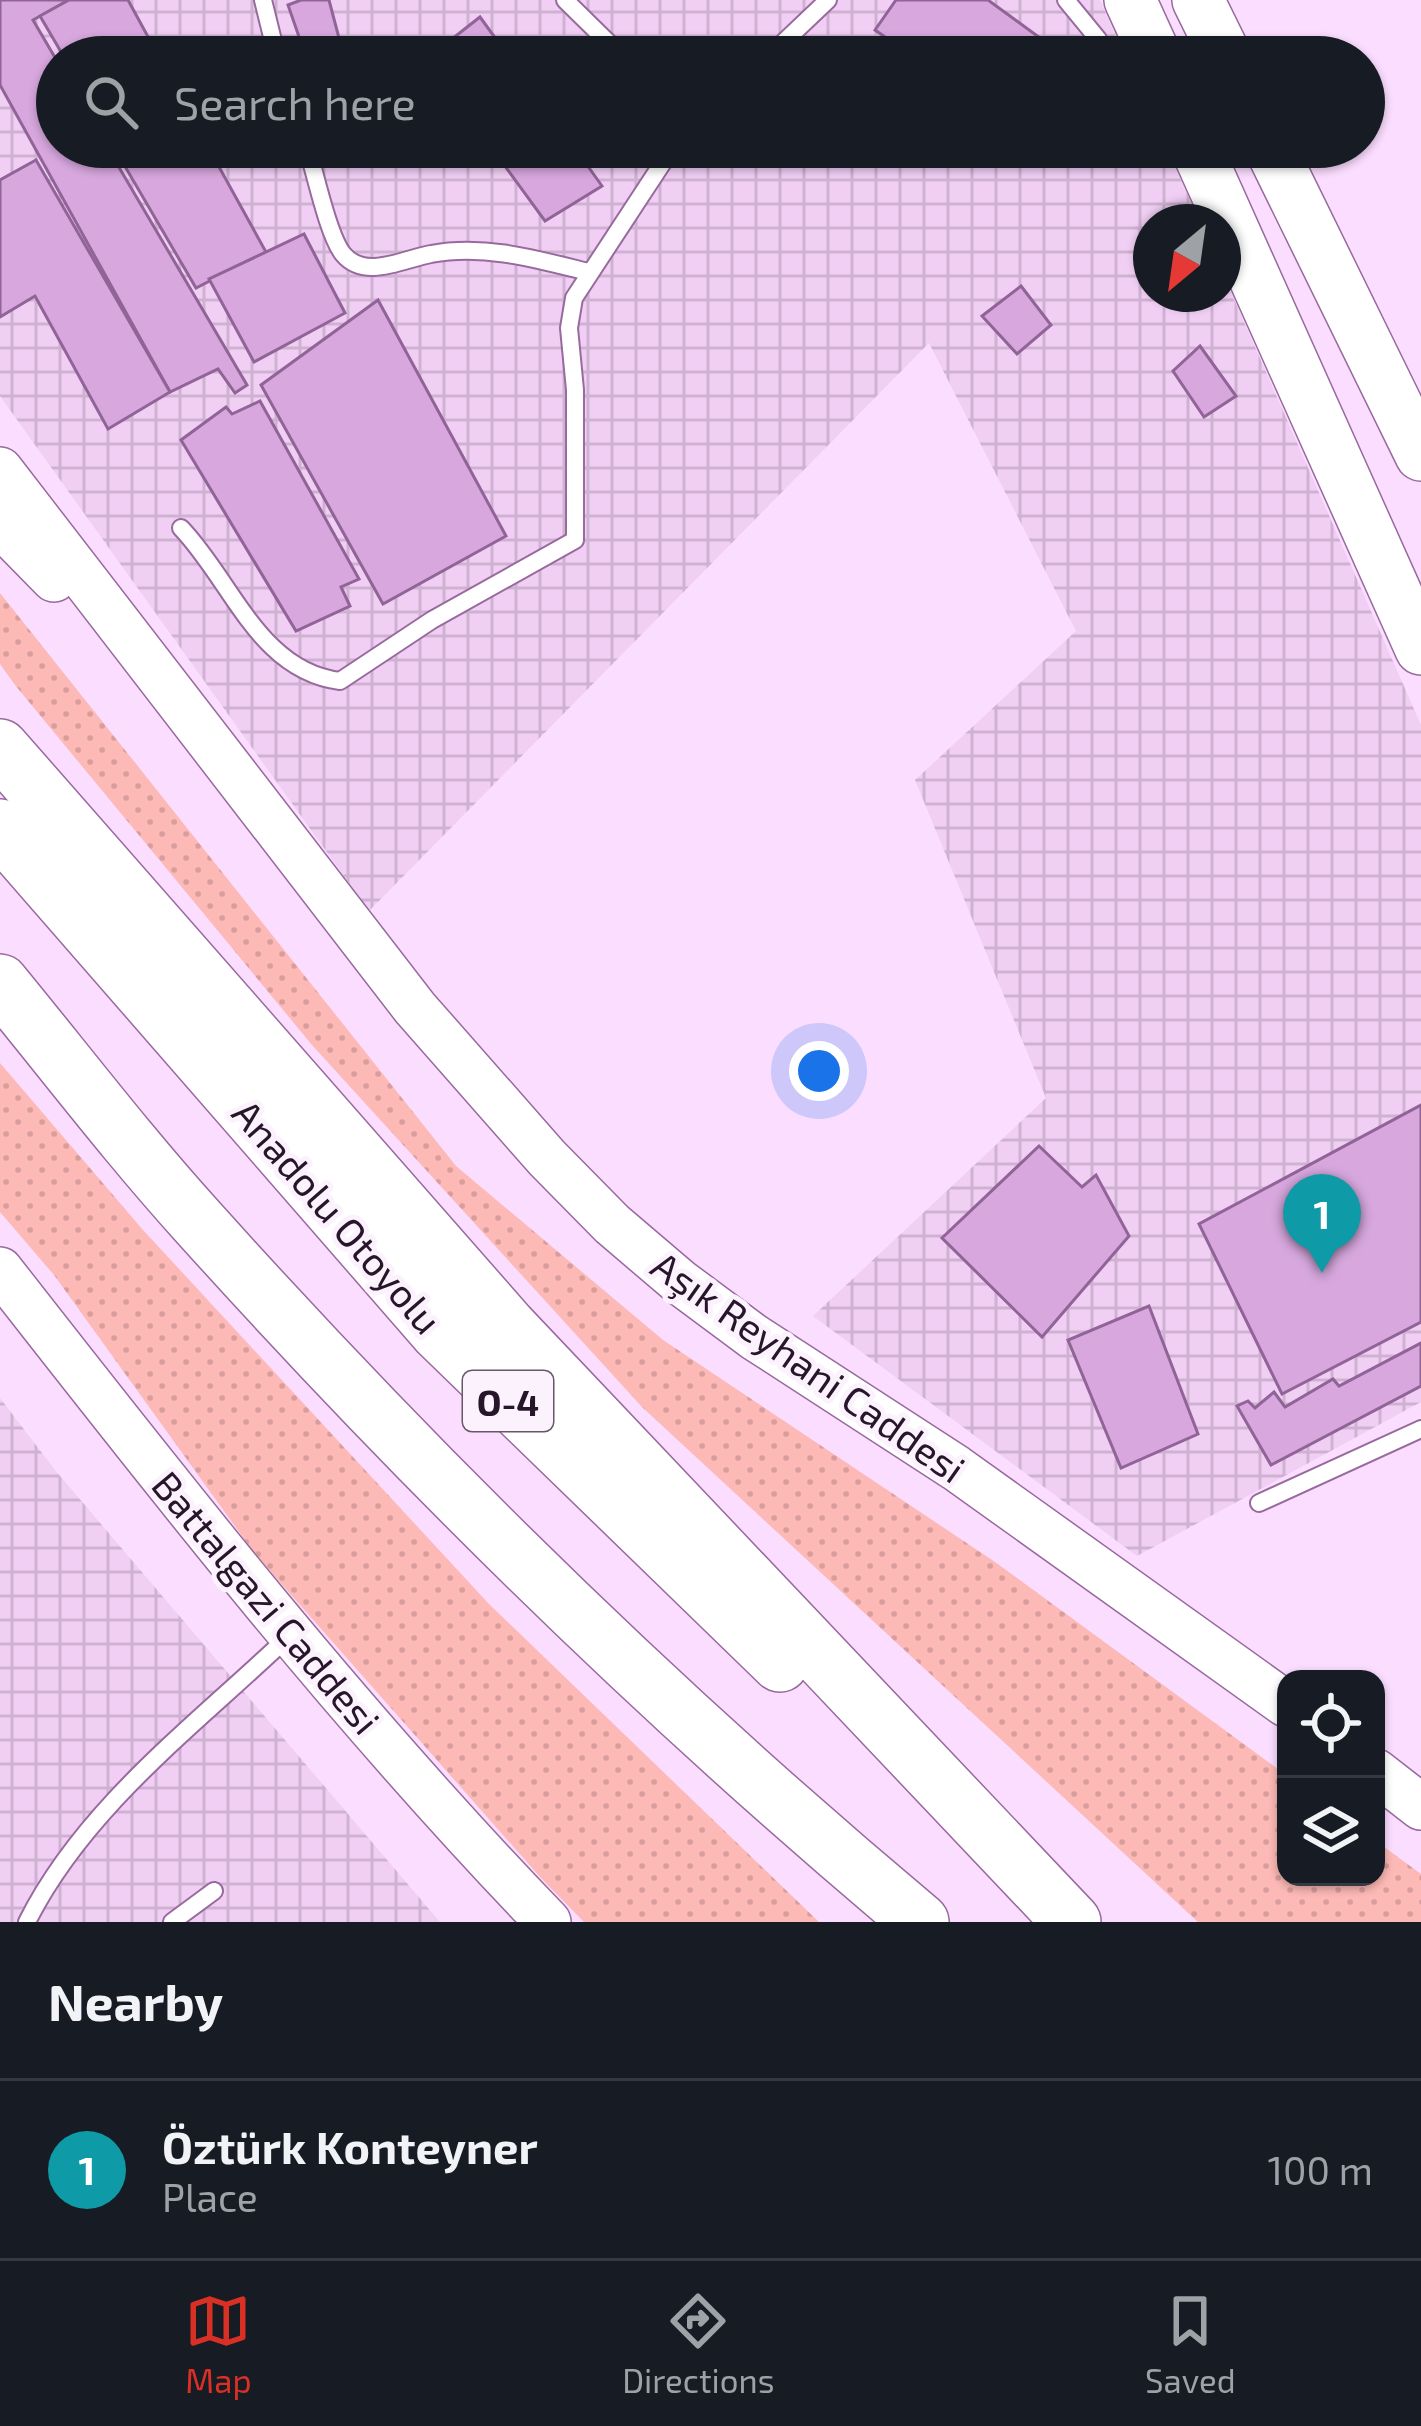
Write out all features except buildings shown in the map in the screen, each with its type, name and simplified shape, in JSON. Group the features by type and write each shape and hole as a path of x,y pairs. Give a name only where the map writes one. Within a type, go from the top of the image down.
{"highway":[{"path":"0,748 508,1327 1071,1922"},
{"name":"Anadolu Otoyolu","path":"0,828 439,1332 701,1592 1071,1922"},
{"name":"O-4","path":"0,983 195,1220 487,1526 808,1828 920,1922"}],"main road":[{"path":"1130,0 1146,36"},
{"path":"1198,0 1216,36"},
{"path":"1205,168 1421,649"},
{"path":"1280,168 1421,455"},
{"path":"0,470 211,740"},
{"path":"0,524 211,740"},
{"name":"Aşık Reyhani Caddesi","path":"211,740 454,1055 612,1224 754,1337 956,1468 1277,1699"},
{"name":"Battalgazi Caddesi","path":"0,1270 290,1634 548,1922"},
{"path":"1385,1765 1421,1786"},
{"path":"1384,1778 1421,1807"}],"lane":[{"path":"262,0 271,36"},
{"path":"565,0 602,36"},
{"path":"790,36 829,0"},
{"path":"1066,0 1096,36"},
{"path":"314,168 342,254 358,264 395,266 425,254 468,249 588,272"},
{"path":"181,527 281,659 307,677 340,681 432,620 575,540 575,390 569,328 574,298 659,168"},
{"path":"1259,1503 1421,1429"},
{"path":"27,1922 56,1869 90,1826 290,1634"},
{"path":"172,1922 214,1891"}],"shaded area":[{"path":"0,0 1100,0 1116,36 36,36 36,168 1176,168 1192,204 1133,204 1133,312 1240,312 1421,725 1421,1402 1137,1556 813,1316 1046,1098 915,780 1076,631 929,343 369,911 0,396"},
{"path":"0,593 456,1166 663,1340 995,1562 1277,1768 1277,1886 1385,1886 1385,1848 1421,1874 1421,1922 1198,1922 642,1407 312,1045 0,664"},
{"path":"0,1063 143,1230 489,1604 819,1922 584,1922 541,1878 255,1554 54,1275 0,1212"},
{"path":"0,1398 55,1470 440,1922 0,1922"}],"place":[{"name":"Öztürk Konteyner","path":"1322,1273"}]}
